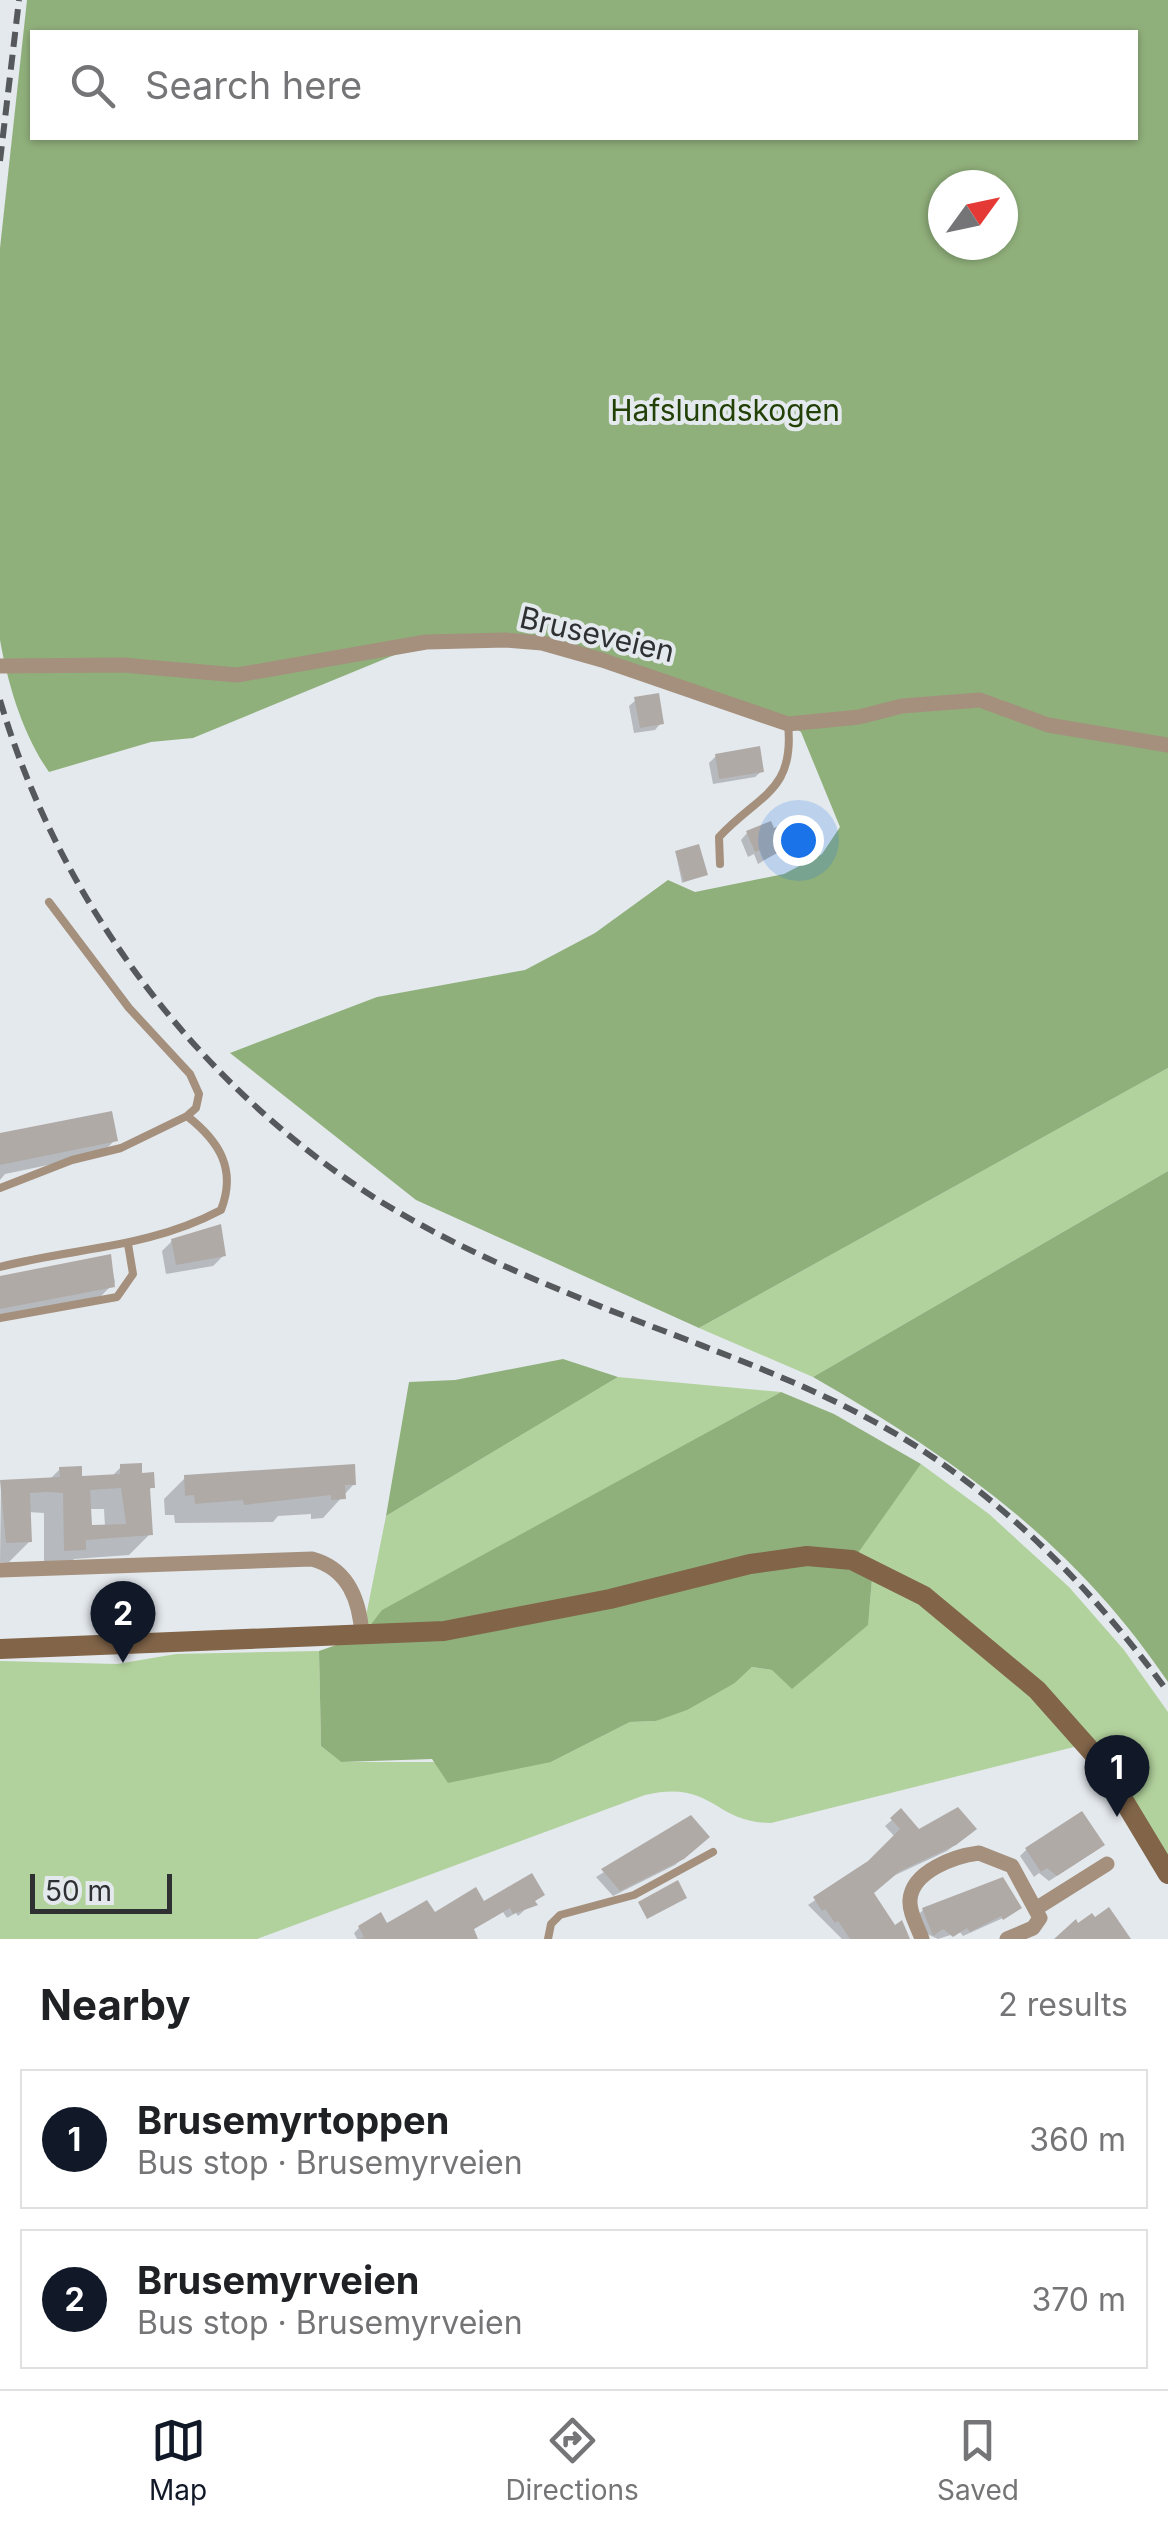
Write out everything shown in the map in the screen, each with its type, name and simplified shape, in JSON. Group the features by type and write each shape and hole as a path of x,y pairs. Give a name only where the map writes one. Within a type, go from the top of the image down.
{"street":[{"name":"Bruseveien","path":"0,666 123,665 236,676 426,642 506,640 542,643 602,660 788,724 859,717 902,706 980,700 1048,725 1168,746"},
{"path":"0,1648 444,1630 610,1599 750,1564 807,1556 852,1560 924,1596 1036,1690 1100,1762 1168,1874"},
{"path":"0,1570 312,1560 328,1564 352,1590 360,1608 362,1636"},
{"path":"922,1939 910,1909 913,1889 935,1867 967,1854 990,1854 1012,1866 1037,1908 1039,1924 1007,1939"},
{"path":"1037,1908 1107,1864"}],"lane":[{"path":"720,864 719,837 770,796 786,774 791,748 788,724"},
{"path":"0,1188 72,1160 121,1148 186,1116 196,1108 199,1094 190,1074 129,1008 50,902"},
{"path":"0,1266 128,1244 192,1226 222,1210 228,1191 227,1164 210,1134 186,1116"},
{"path":"0,1318 116,1297 132,1274 128,1244"},
{"path":"548,1939 551,1924 560,1915 634,1895 713,1852"}],"green space":[{"name":"Hafslundskogen","path":"27,0 1168,0 1168,1068 699,1328 416,1200 230,1053 377,997 525,970 595,933 668,880 695,892 784,874 822,854 840,827 801,732 788,724 542,643 426,642 193,738 151,742 49,772 32,742 7,674 0,640 0,248"},
{"path":"1168,1068 1168,1171 813,1377 699,1328"},
{"path":"1168,1171 1168,1682 1093,1587 1009,1508 916,1440 813,1377"},
{"path":"563,1359 618,1377 386,1516 409,1382 455,1380"},
{"path":"618,1377 781,1392 383,1610 362,1636 386,1516"},
{"path":"781,1392 834,1414 921,1464 853,1560 873,1568 868,1625 792,1689 772,1670 752,1667 735,1683 687,1710 656,1721 630,1722 551,1762 448,1783 432,1759 341,1762 321,1746 319,1651 362,1636 382,1610"},
{"path":"921,1464 989,1514 1069,1587 1124,1650 1168,1712 1168,1870 1086,1744 771,1823 737,1816 686,1793 645,1795 257,1939 0,1939 0,1661 117,1664 176,1654 319,1651 321,1746 341,1762 551,1762 630,1722 656,1721 735,1683 752,1667 772,1670 869,1613 873,1568 852,1560"}],"building":[{"path":"659,693 664,724 640,728 634,697"},
{"path":"760,746 764,772 719,779 715,754"},
{"path":"771,821 774,828 787,823 796,843 764,860 760,850 755,852 746,831"},
{"path":"699,844 708,875 684,882 675,851"},
{"path":"112,1111 118,1141 0,1165 0,1133"},
{"path":"221,1224 226,1256 176,1265 171,1239"},
{"path":"111,1254 115,1287 0,1309 0,1276"},
{"path":"142,1463 142,1473 154,1472 155,1488 150,1488 153,1535 86,1540 86,1550 64,1551 63,1493 47,1492 30,1493 32,1542 6,1543 0,1480 60,1477 59,1467 82,1466 82,1476 120,1474 120,1464","holes":["121,1488 126,1524 92,1525 90,1490"]},
{"path":"355,1464 356,1485 345,1485 346,1499 331,1500 331,1495 244,1505 243,1500 195,1504 194,1495 185,1496 184,1475"},
{"path":"958,1807 977,1829 956,1845 900,1871 874,1893 895,1925 902,1920 910,1939 850,1939 838,1921 835,1923 825,1909 822,1911 813,1897 868,1861 900,1829 890,1818 901,1808 919,1829"},
{"path":"1082,1811 1105,1845 1057,1876 1047,1868 1041,1872 1025,1848"},
{"path":"691,1815 710,1837 684,1859 620,1891 601,1869"},
{"path":"532,1873 545,1895 535,1901 538,1905 513,1914 510,1908 474,1929 478,1939 360,1939 364,1937 358,1926 381,1912 387,1923 427,1900 435,1912 476,1887 484,1901"},
{"path":"1003,1877 1022,1908 970,1932 967,1928 953,1937 943,1929 933,1936 922,1908"},
{"path":"678,1880 687,1898 647,1919 638,1902"},
{"path":"1109,1907 1131,1939 1054,1939 1076,1919 1078,1923 1092,1913 1095,1917"}],"railway":[{"path":"0,161 19,0"},
{"path":"0,700 26,776 60,849 100,920 146,986 198,1049 255,1106 317,1158 383,1203 451,1241 546,1284 792,1382 919,1448 990,1500 1055,1559 1114,1623 1168,1692"}],"place":[{"name":"Brusemyrveien","path":"123,1663"},
{"name":"Brusemyrtoppen","path":"1117,1817"}]}
